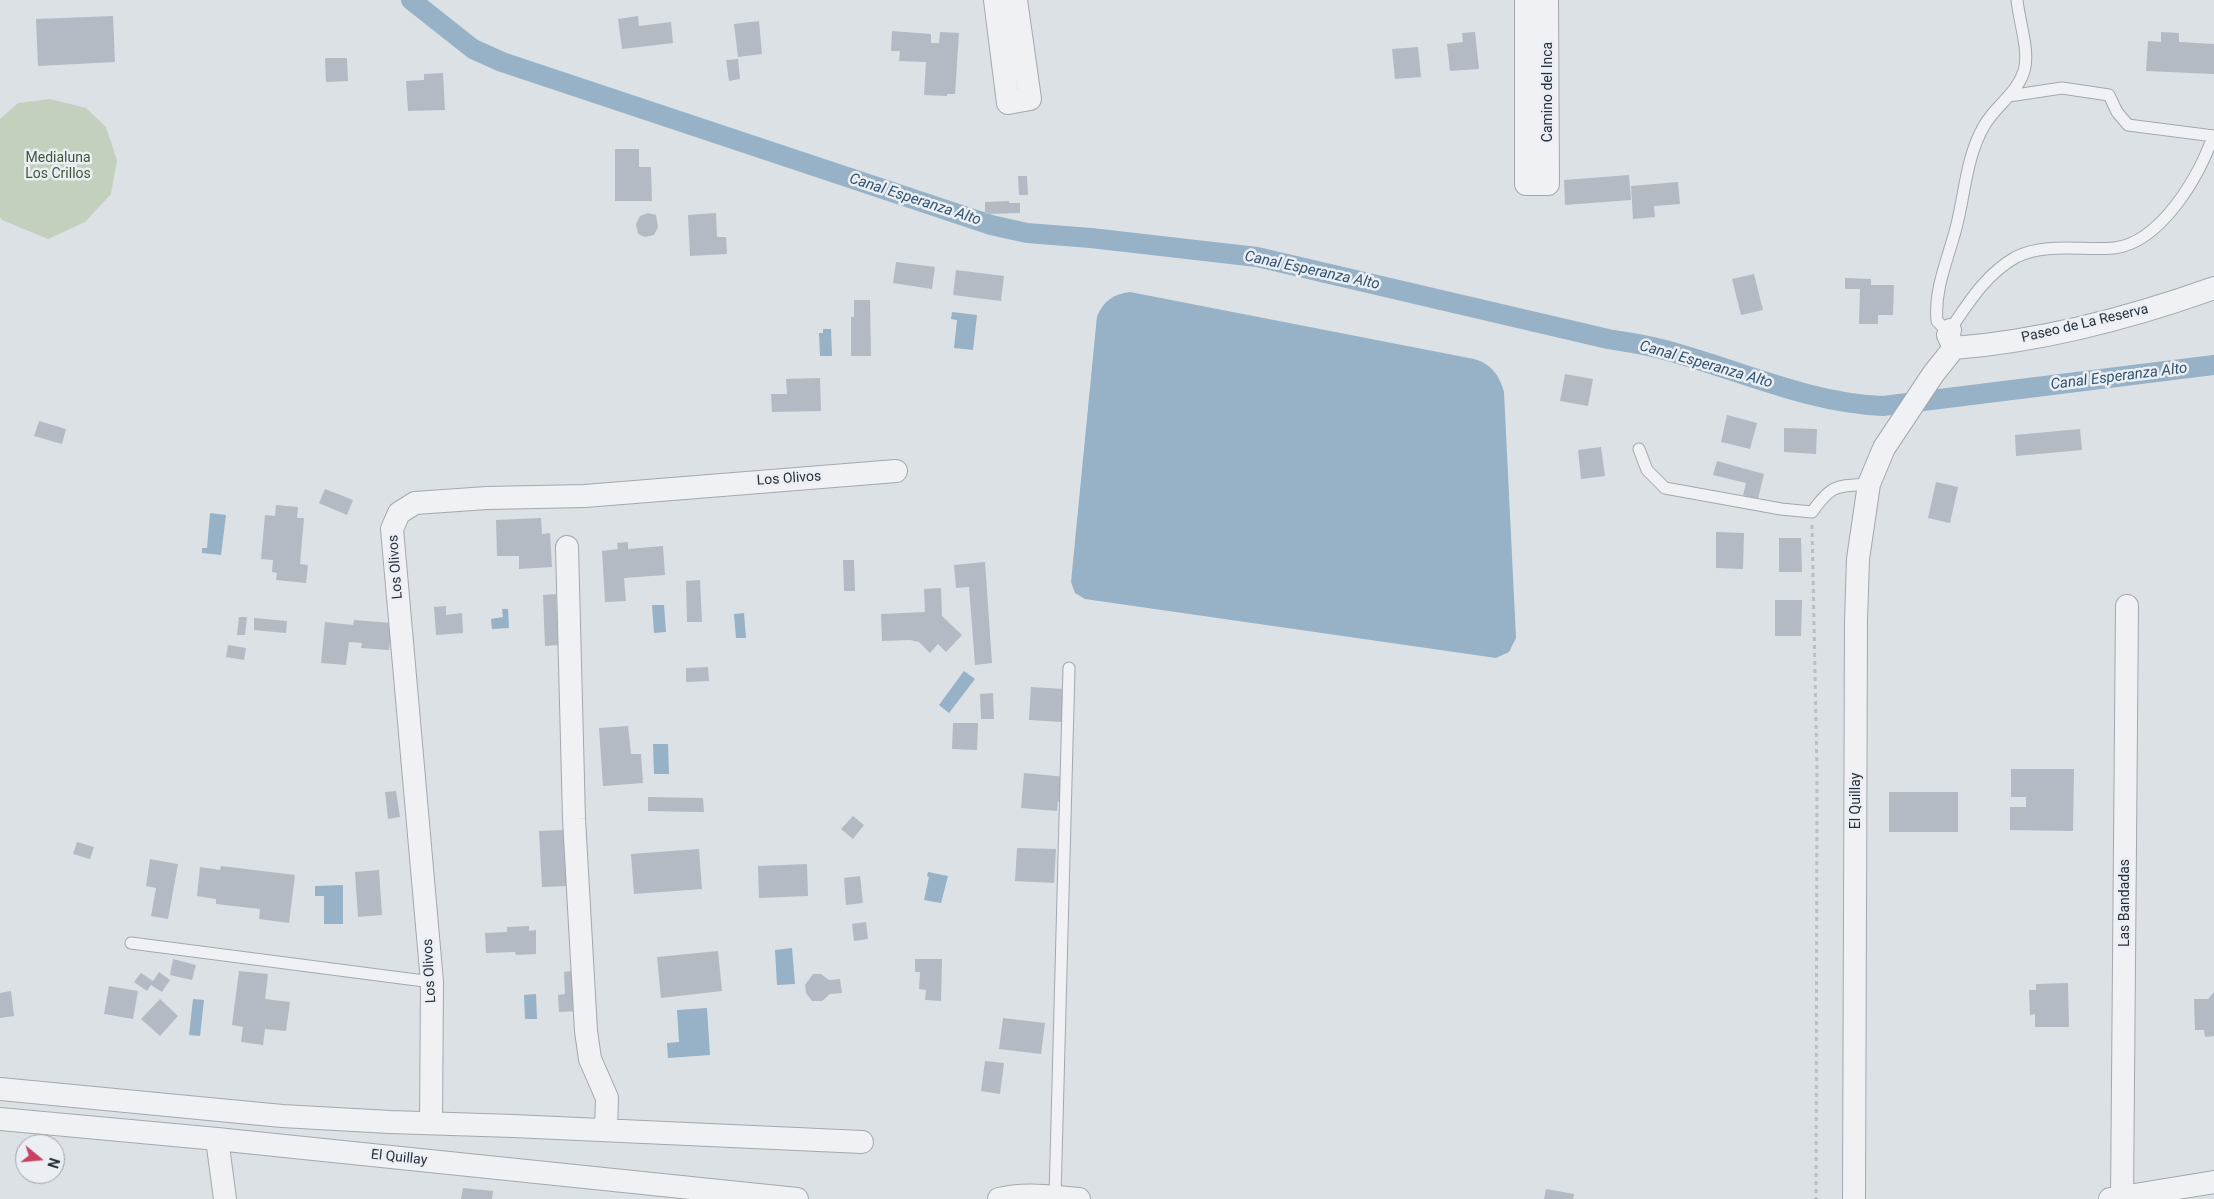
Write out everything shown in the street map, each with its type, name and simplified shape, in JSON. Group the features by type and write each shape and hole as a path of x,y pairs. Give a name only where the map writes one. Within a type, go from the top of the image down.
{"street":[{"path":"995,0 1008,103 1030,99 1016,0"},
{"name":"Camino del Inca","path":"1526,0 1537,184 1547,0"},
{"name":"Paseo de La Reserva","path":"1952,339 2046,336 2184,299 2214,288"},
{"name":"El Quillay","path":"1854,1199 1856,621 1858,559 1868,484 1884,448 1934,373 1952,339"},
{"name":"Los Olivos","path":"432,1122 432,982 392,529 399,513 415,503 487,498 585,496 896,471"},
{"path":"567,547 574,819 586,1030 590,1059 607,1098 606,1130"},
{"name":"Las Bandadas","path":"2118,1198 2127,606"},
{"path":"0,1089 282,1116 862,1142"},
{"name":"El Quillay","path":"0,1119 217,1139 663,1192 797,1199"},
{"path":"217,1139 225,1199"},
{"path":"2118,1198 2214,1182"},
{"path":"999,1199 1011,1196 1034,1195 1079,1199"}],"lane":[{"path":"2009,96 2062,88 2109,95 2117,112 2128,125 2214,136 2205,158 2182,194 2162,222 2146,235 2134,243 2115,248 2039,250 2018,257 1985,280 1952,339 1936,321 1938,294 1956,227 1965,182 1979,136 1992,114 2009,96 2020,80 2026,61 2016,0"},
{"path":"1639,449 1647,470 1665,488 1781,510 1812,512 1824,495 1837,486 1868,484"},
{"path":"1055,1197 1069,668"},
{"path":"131,943 432,982"}],"path":[{"path":"1812,512 1817,772 1816,1199"}],"green space":[{"name":"Medialuna Los Crillos","path":"50,99 86,108 106,127 117,160 111,194 85,222 48,239 2,220 0,217 0,119 18,103"}],"water":[{"path":"1130,292 1474,359 1490,367 1500,380 1504,392 1516,638 1509,652 1496,658 1085,599 1075,593 1071,582 1097,316 1110,299 1119,294"},
{"path":"952,312 977,315 973,350 954,348 957,320 951,319"},
{"path":"823,329 831,329 832,356 820,356 819,333 823,333"},
{"path":"210,513 226,515 221,555 202,553 202,548 207,548"},
{"path":"652,605 664,605 666,632 654,633"},
{"path":"502,609 508,609 509,628 492,629 491,619 503,617"},
{"path":"744,613 746,638 736,638 734,614"},
{"path":"964,671 975,679 949,713 939,705"},
{"path":"653,744 668,744 669,774 654,774"},
{"path":"928,872 948,876 941,903 924,900 929,877 927,876"},
{"path":"343,885 343,924 324,924 324,896 315,896 315,886"},
{"path":"792,948 795,984 777,985 775,950"},
{"path":"536,994 537,1019 525,1019 524,995"},
{"path":"193,999 204,1000 200,1036 189,1035"},
{"path":"707,1008 710,1055 668,1058 667,1043 679,1042 677,1010"}],"building":[{"path":"113,16 115,62 38,66 36,19"},
{"path":"638,16 639,26 671,22 673,43 622,49 618,19"},
{"path":"759,21 762,54 738,57 734,24"},
{"path":"892,31 931,34 931,43 939,43 940,32 959,33 955,94 947,94 947,96 924,95 926,62 899,61 900,51 891,51"},
{"path":"1475,32 1479,69 1450,71 1447,44 1463,42 1462,33"},
{"path":"2161,32 2179,33 2179,42 2214,44 2214,74 2146,71 2148,41 2161,42"},
{"path":"1418,47 1421,77 1395,79 1392,49"},
{"path":"325,58 347,58 348,81 326,82"},
{"path":"738,59 740,79 729,81 726,60"},
{"path":"443,73 445,110 408,111 406,81 424,80 424,74"},
{"path":"615,149 639,149 639,167 651,167 652,201 615,201"},
{"path":"1629,175 1631,200 1565,205 1564,180"},
{"path":"1018,176 1027,176 1028,195 1019,195"},
{"path":"1678,182 1680,204 1654,206 1655,217 1633,219 1631,186"},
{"path":"1009,201 1009,203 1020,203 1020,213 985,214 985,202"},
{"path":"648,213 656,215 658,227 654,235 645,237 638,234 636,224 640,216"},
{"path":"716,213 717,237 726,237 727,254 690,256 688,215"},
{"path":"896,262 935,267 932,289 893,283"},
{"path":"956,270 1004,276 1001,301 953,295"},
{"path":"1754,274 1763,310 1741,315 1732,279"},
{"path":"1845,278 1871,279 1871,285 1894,285 1893,315 1878,315 1878,324 1859,324 1860,289 1845,289"},
{"path":"854,300 870,300 871,356 851,356 851,317 854,317"},
{"path":"1565,374 1593,379 1588,406 1560,401"},
{"path":"820,378 821,411 772,412 771,394 787,394 786,379"},
{"path":"1727,415 1757,423 1750,449 1721,442"},
{"path":"39,421 66,429 62,444 34,436"},
{"path":"1784,428 1817,429 1816,454 1784,452"},
{"path":"2080,429 2082,450 2016,456 2015,435"},
{"path":"1601,447 1605,476 1581,479 1578,450"},
{"path":"1717,461 1764,474 1758,499 1743,495 1746,483 1713,475"},
{"path":"1936,482 1958,487 1950,523 1928,518"},
{"path":"325,489 353,500 347,515 319,503"},
{"path":"276,505 298,507 297,518 304,518 300,564 308,565 306,583 276,580 277,573 272,572 273,560 261,559 265,515 275,516"},
{"path":"541,518 542,534 550,533 552,567 519,569 519,556 497,556 496,520"},
{"path":"1716,532 1744,533 1743,569 1716,568"},
{"path":"1779,538 1801,538 1802,572 1779,572"},
{"path":"628,542 628,549 663,546 665,575 624,578 626,601 605,602 602,551 618,549 617,543"},
{"path":"843,560 854,560 855,591 844,591"},
{"path":"985,562 992,663 975,665 969,587 956,588 954,565"},
{"path":"700,580 702,622 687,622 686,581"},
{"path":"941,588 942,616 962,635 946,652 938,644 930,653 919,642 910,640 882,641 881,614 925,612 924,589"},
{"path":"556,594 558,645 545,646 543,595"},
{"path":"1775,600 1802,600 1801,636 1775,636"},
{"path":"446,606 446,615 462,613 463,633 436,635 434,607"},
{"path":"239,617 247,617 245,635 237,635"},
{"path":"254,618 287,621 286,633 254,630"},
{"path":"354,620 392,623 389,650 361,648 362,643 349,642 346,665 321,663 325,622 353,625"},
{"path":"228,645 246,648 244,660 226,657"},
{"path":"708,667 709,681 686,682 686,668"},
{"path":"1031,687 1064,689 1062,722 1029,720"},
{"path":"993,693 994,719 981,719 980,694"},
{"path":"953,723 978,723 977,750 952,749"},
{"path":"628,726 631,754 641,754 643,783 603,786 599,728"},
{"path":"2011,769 2074,769 2073,831 2010,830 2010,807 2026,807 2026,797 2011,797"},
{"path":"1024,773 1066,777 1063,802 1058,801 1057,811 1021,808"},
{"path":"396,791 400,817 388,819 385,792"},
{"path":"1889,792 1958,792 1958,832 1889,832"},
{"path":"648,797 703,798 704,812 648,811"},
{"path":"853,816 864,825 853,839 841,829"},
{"path":"565,830 569,886 542,887 539,831"},
{"path":"77,842 94,847 90,859 73,854"},
{"path":"1017,848 1056,849 1054,883 1015,881"},
{"path":"699,849 702,889 634,894 631,854"},
{"path":"150,859 178,864 168,919 151,916 156,888 146,886"},
{"path":"807,864 808,896 759,898 758,866"},
{"path":"221,866 295,875 289,923 259,919 260,909 216,904 216,899 197,896 200,867 220,870"},
{"path":"379,870 382,915 358,917 355,872"},
{"path":"860,876 863,903 846,905 844,878"},
{"path":"866,922 868,939 854,941 852,924"},
{"path":"529,926 529,931 536,930 536,954 516,955 515,952 486,953 485,933 507,932 507,927"},
{"path":"718,951 722,991 661,998 657,957"},
{"path":"173,959 196,965 192,980 170,975"},
{"path":"915,959 942,959 941,1001 925,1000 926,990 919,989 920,972 915,972"},
{"path":"578,970 581,1011 559,1012 558,995 565,994 564,972"},
{"path":"239,971 268,974 265,999 290,1002 286,1031 265,1029 263,1045 241,1042 243,1027 232,1025"},
{"path":"159,972 170,980 162,992 151,985 147,991 134,982 141,973 153,981"},
{"path":"813,974 821,974 829,980 840,979 842,993 830,994 822,1001 812,1001 806,993 805,985"},
{"path":"2068,983 2069,1027 2035,1027 2035,1014 2030,1015 2029,990 2036,990 2036,984"},
{"path":"109,986 138,991 133,1019 104,1014"},
{"path":"11,991 14,1016 0,1018 0,993"},
{"path":"2214,992 2214,1036 2205,1037 2204,1030 2195,1030 2194,999 2208,999"},
{"path":"160,999 178,1016 160,1036 141,1019"},
{"path":"1003,1018 1045,1023 1041,1054 999,1049"},
{"path":"985,1061 1004,1063 1000,1094 981,1091"},
{"path":"463,1188 493,1191 492,1199 461,1199"},
{"path":"1546,1189 1574,1194 1573,1199 1544,1199"}],"waterway":[{"name":"Canal Esperanza Alto","path":"411,0 473,49 502,62 991,225 1027,233 1091,238 1257,257 1608,339 1655,347 1771,384 1826,398 1883,406 2214,365"}]}
